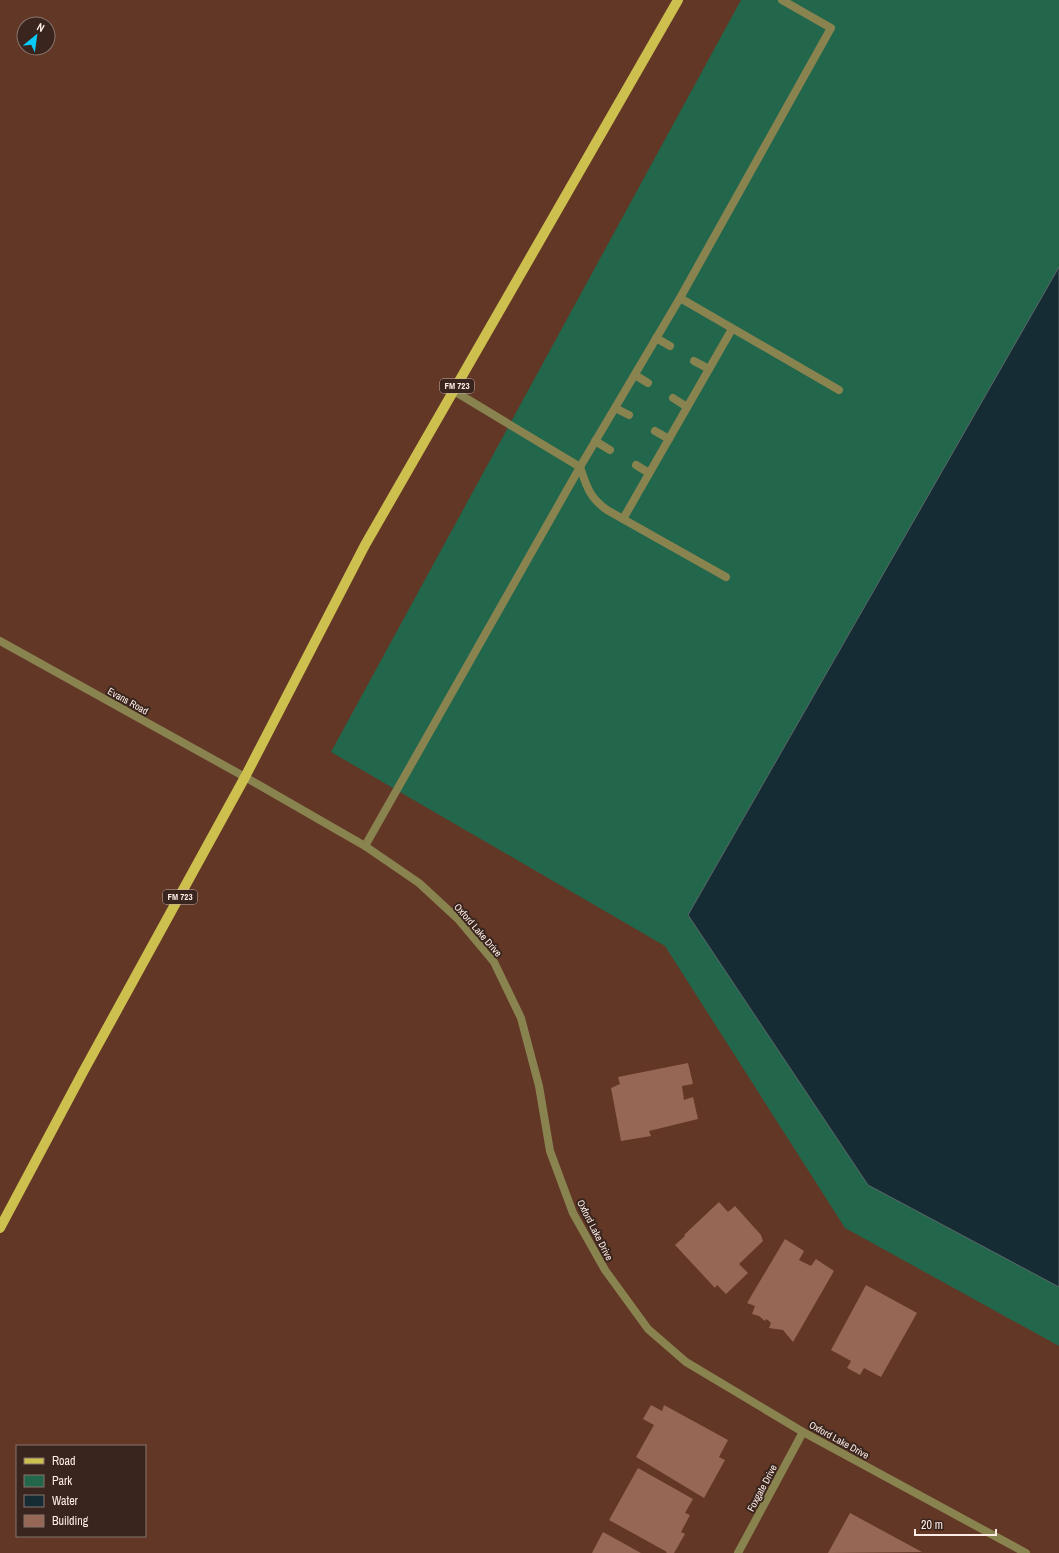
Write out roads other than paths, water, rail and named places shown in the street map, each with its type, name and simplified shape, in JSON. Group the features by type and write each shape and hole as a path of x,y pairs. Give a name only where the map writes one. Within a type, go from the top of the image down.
{"main road":[{"name":"FM 723","path":"0,1228 83,1072 245,777 365,545 678,0"}],"street":[{"path":"365,846 580,467 680,298 831,28 782,0"},
{"path":"680,298 839,390"},
{"path":"623,519 732,329"},
{"path":"656,338 670,346"},
{"path":"694,361 709,369"},
{"path":"635,375 648,383"},
{"path":"454,391 580,467 588,490 596,502 623,519 726,577"},
{"path":"673,398 687,407"},
{"path":"615,408 629,416"},
{"path":"655,431 669,439"},
{"path":"595,441 610,450"},
{"path":"636,465 649,473"},
{"name":"Evans Road","path":"0,641 245,777"},
{"name":"Oxford Lake Drive","path":"245,777 365,846 418,883 458,919 494,962 521,1018 539,1086 550,1151 573,1213 605,1270 648,1329 686,1362 803,1432 1026,1553"},
{"name":"Foxgate Drive","path":"738,1553 803,1432"}],"water":[{"path":"1059,267 1059,1287 868,1185 688,915"}]}
